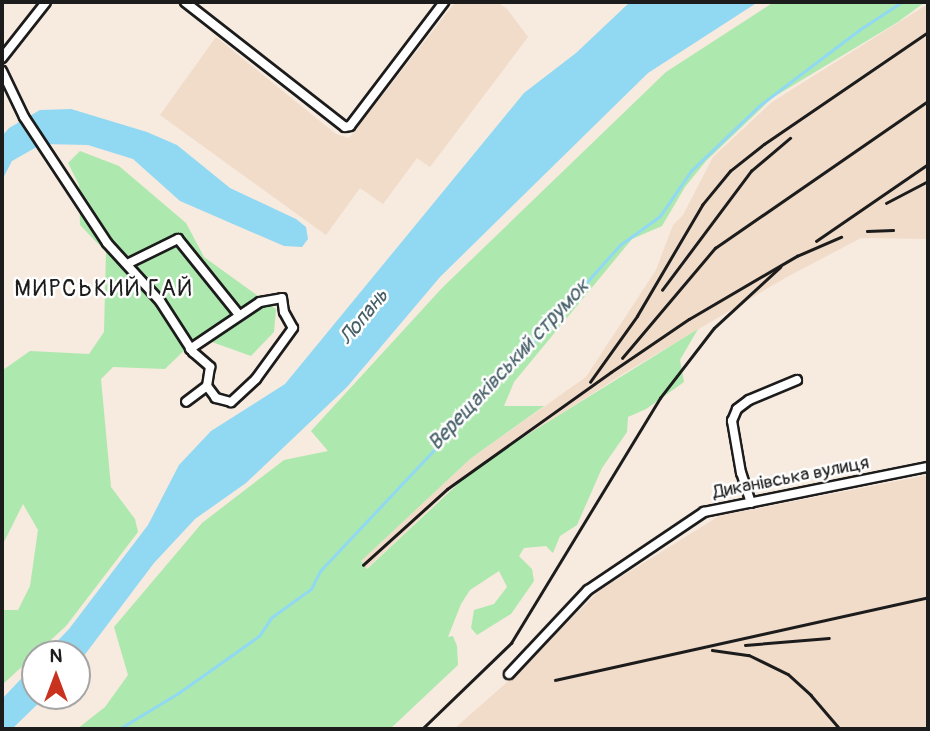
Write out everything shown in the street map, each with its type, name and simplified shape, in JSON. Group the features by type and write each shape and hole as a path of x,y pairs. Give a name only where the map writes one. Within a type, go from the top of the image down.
{"street":[{"path":"2,58 46,2"},
{"path":"185,2 345,127 350,126 444,2"},
{"path":"2,71 24,117 107,243 160,301 190,349 211,367 207,386 186,402"},
{"path":"127,264 178,239 239,315"},
{"path":"190,349 260,302 282,298 284,312 293,328 256,379 231,402 216,398 207,386"},
{"path":"751,503 741,473 732,421 737,409 749,400 797,380"},
{"name":"Диканівська вулиця","path":"509,674 588,590 704,512 928,467"}],"shaded area":[{"path":"460,2 497,2 507,9 528,37 430,167 417,158 383,204 360,188 326,235 160,115 216,37 336,134 349,138 453,5"},
{"path":"928,4 928,239 861,238 785,278 626,372 468,473 366,569 361,561 470,459 586,377 656,270 673,225 683,215 713,157 772,102"},
{"path":"928,475 928,729 454,729 514,676 600,590 719,516"}],"green space":[{"path":"774,2 925,2 898,22 772,98 706,161 685,187 662,226 632,239 514,382 504,406 544,406 470,459 361,561 367,569 477,466 698,329 680,360 684,382 646,409 628,417 627,432 602,468 577,525 560,536 553,553 546,546 524,548 519,556 532,569 534,581 511,614 477,635 471,628 474,610 494,604 507,587 499,571 470,590 461,604 448,637 453,636 457,646 458,665 390,729 77,729 105,707 128,675 114,627 202,523 284,460 328,451 311,431 442,288 666,72"},
{"path":"80,151 119,166 186,223 204,257 276,309 274,332 251,356 198,337 165,369 113,367 101,379 111,487 135,519 138,532 66,626 51,640 21,640 21,667 2,685 2,610 18,610 30,586 38,530 23,504 2,546 3,370 30,351 89,354 104,332 106,252 80,225 79,185 68,163"}],"water":[{"name":"Лопань","path":"630,2 758,2 648,73 440,277 347,387 246,483 195,519 154,563 91,646 91,640 58,640 148,525 179,465 211,431 285,384 524,93 576,53"},
{"path":"71,109 147,132 177,145 230,188 296,219 306,227 308,239 302,247 284,246 180,201 133,159 88,145 42,144 12,161 2,180 2,136 9,128 40,110"},
{"path":"21,679 21,710 32,710 12,729 2,729 2,699"}],"waterway":[{"name":"Верещаківський струмок","path":"119,729 177,694 259,636 272,617 311,589 320,571 497,383 620,245 660,216 691,171 759,106 859,30 902,2"}],"railway":[{"path":"590,382 637,316 702,205 730,171 764,144 928,32"},
{"path":"622,358 715,248 928,101"},
{"path":"662,290 751,171 790,138"},
{"path":"816,241 928,164"},
{"path":"886,203 928,181"},
{"path":"867,231 893,230"},
{"path":"363,565 447,489 611,372 689,319 797,256 841,237"},
{"path":"422,729 511,643 660,398 714,328 780,267"},
{"path":"555,680 928,597"},
{"path":"745,645 829,638"},
{"path":"712,650 749,655 788,674 811,695 840,729"}],"district":[{"name":"МИРСЬКИЙ ГАЙ","path":"104,289"}]}
